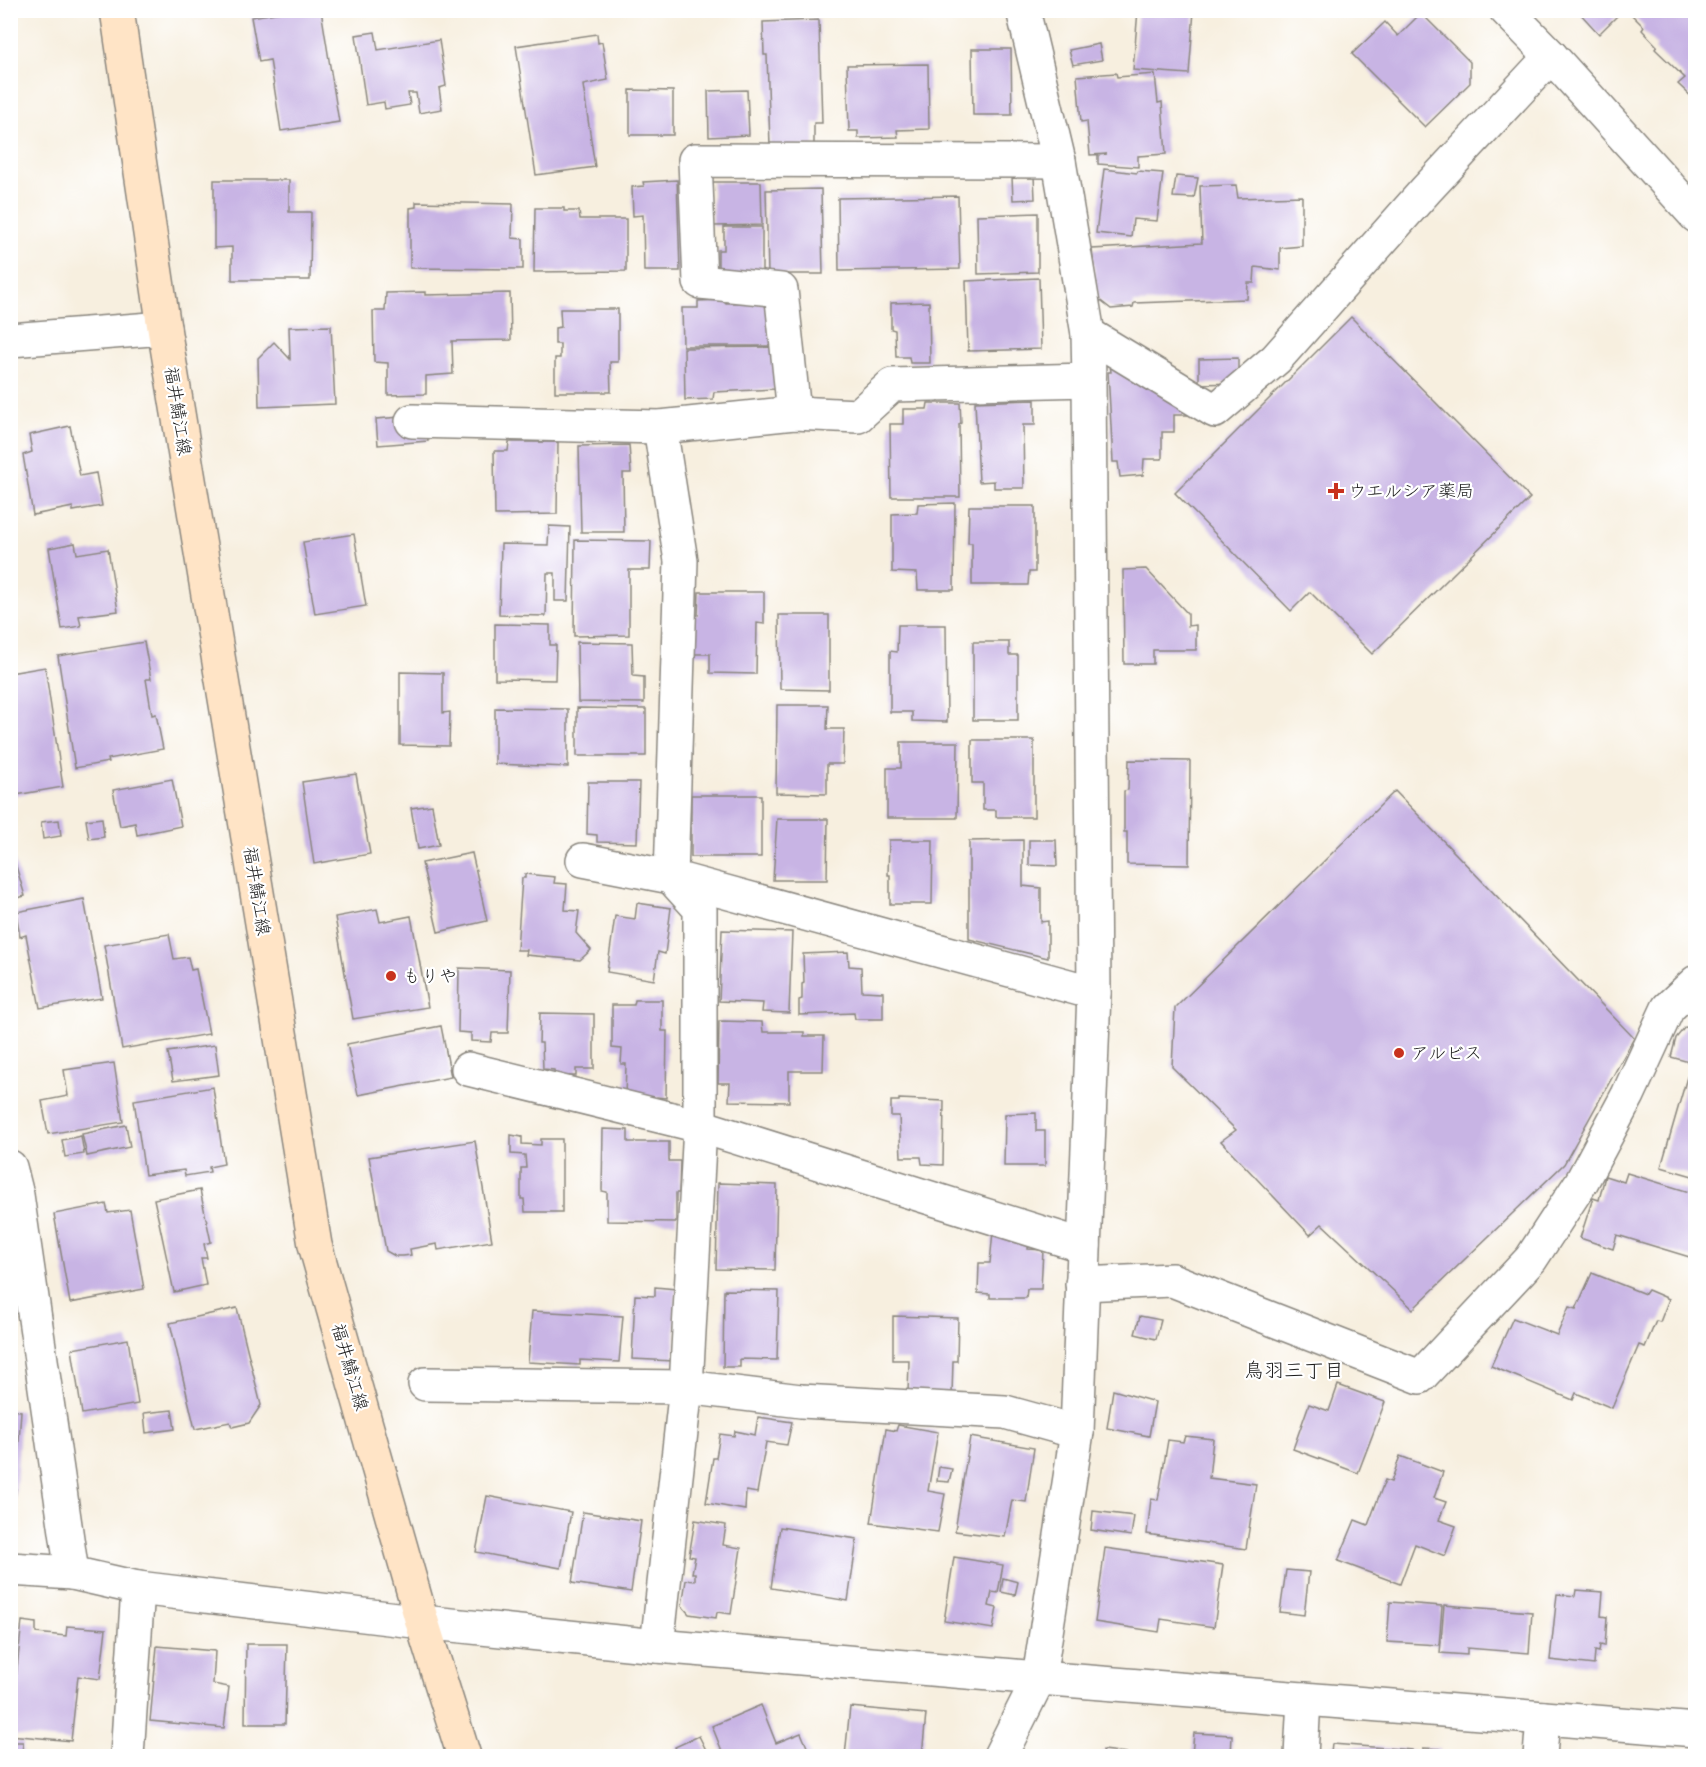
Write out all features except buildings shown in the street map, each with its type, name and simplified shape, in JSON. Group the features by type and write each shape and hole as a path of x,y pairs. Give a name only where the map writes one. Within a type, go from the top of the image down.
{"main road":[{"name":"福井鯖江線","path":"117,10 164,328 315,1245 422,1622 464,1756"}],"street":[{"path":"1000,1756 1039,1678 1077,1432 1094,993 1088,334 1059,161 1023,10"},
{"path":"1506,10 1551,56 1695,216"},
{"path":"1088,334 1215,411 1276,358 1426,190 1551,56"},
{"path":"794,412 781,290 700,282 694,160 1059,161"},
{"path":"10,340 164,328"},
{"path":"412,421 660,427 794,412 858,416 892,385 1089,380"},
{"path":"657,1646 686,1387 700,1126 700,909 671,877 681,561 660,427"},
{"path":"583,860 671,877 1094,993"},
{"path":"1082,1284 1172,1280 1420,1377 1531,1259 1582,1181 1628,1095 1668,1008 1695,982"},
{"path":"468,1070 700,1126 1084,1246"},
{"path":"13,1185 72,1573"},
{"path":"425,1384 686,1387 801,1401 1005,1412 1077,1432"},
{"path":"10,1569 72,1573 138,1588 422,1622 657,1646 1695,1730"},
{"path":"127,1756 138,1588"},
{"path":"1301,1756 1304,1699"},
{"path":"1540,1756 1543,1718"}],"place":[{"name":"ウエルシア薬局","path":"1336,491"},
{"name":"もりや","path":"391,976"},
{"name":"アルビス","path":"1399,1053"}],"district":[{"name":"鳥羽三丁目","path":"1294,1370"}]}
